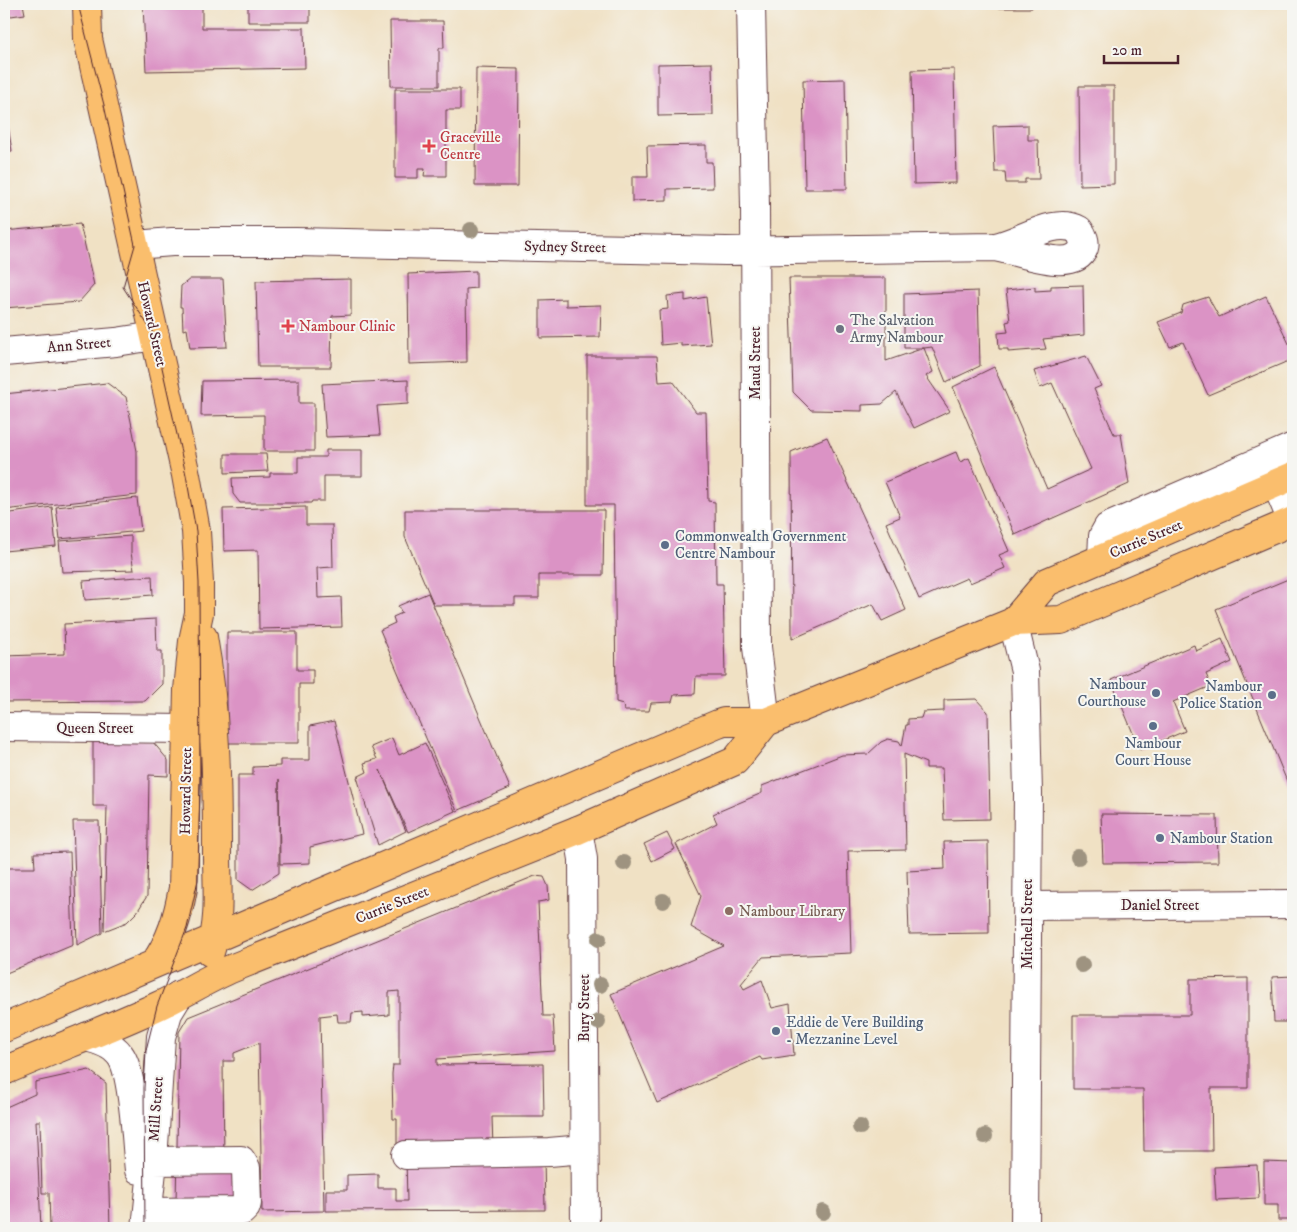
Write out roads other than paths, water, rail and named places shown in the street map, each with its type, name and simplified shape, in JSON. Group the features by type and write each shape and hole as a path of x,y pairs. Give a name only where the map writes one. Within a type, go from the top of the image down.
{"main road":[{"name":"Howard Street","path":"72,4 88,39"},
{"name":"Howard Street","path":"87,4 88,39 184,466 193,514 198,559 199,613 215,729 217,763 217,907 214,938 202,971 181,994"},
{"name":"Currie Street","path":"1013,622 1047,582 1285,480"},
{"name":"Currie Street","path":"4,1028 724,722 766,722 1013,622 1061,620 1292,521"},
{"name":"Howard Street","path":"154,964 167,944 176,923 183,888 188,690 193,640 199,613"},
{"name":"Currie Street","path":"4,1071 132,1017 233,968 578,830 735,761 766,722"},
{"path":"187,729 215,729"},
{"name":"Bury Street","path":"562,791 578,830"},
{"path":"56,1007 98,1008 132,1017"}],"street":[{"name":"Maud Street","path":"751,4 755,249 757,648 766,722"},
{"name":"Sydney Street","path":"135,245 172,242 296,242 716,251 995,247"},
{"name":"Ann Street","path":"4,352 116,342 155,336"},
{"path":"1102,558 1103,536 1108,528 1293,448"},
{"path":"1285,480 1292,521"},
{"name":"Mitchell Street","path":"1013,622 1025,671 1028,793 1025,1228"},
{"name":"Queen Street","path":"4,727 187,729"},
{"name":"Bury Street","path":"578,830 583,859 585,1228"},
{"name":"Daniel Street","path":"1026,906 1293,904"},
{"name":"Mill Street","path":"146,1223 153,1161 160,1052 165,1021 171,1007 181,994"},
{"path":"132,1017 152,1033 160,1052"},
{"name":"Mill Street","path":"86,1037 101,1041 114,1049 120,1054 126,1068 132,1099 146,1223"},
{"path":"406,1155 549,1152 584,1149"},
{"path":"146,1223 242,1211 247,1203 246,1168 241,1160 153,1161"}],"tram line":[{"path":"78,4 104,105 135,245 123,287 155,336 186,475 196,531 199,583 200,783 198,880 187,928 157,1006 146,1050 144,1088 145,1228"}],"place":[{"name":"Graceville Centre","path":"429,146"},
{"name":"Nambour Clinic","path":"288,326"},
{"name":"The Salvation Army Nambour","path":"840,329"},
{"name":"Commonwealth Government Centre Nambour","path":"665,545"},
{"name":"Nambour Courthouse","path":"1156,693"},
{"name":"Nambour Police Station","path":"1272,695"},
{"name":"Nambour Court House","path":"1153,726"},
{"name":"Nambour Station","path":"1160,838"},
{"name":"Nambour Library","path":"729,911"},
{"name":"Eddie de Vere Building - Mezzanine Level","path":"776,1031"}]}
